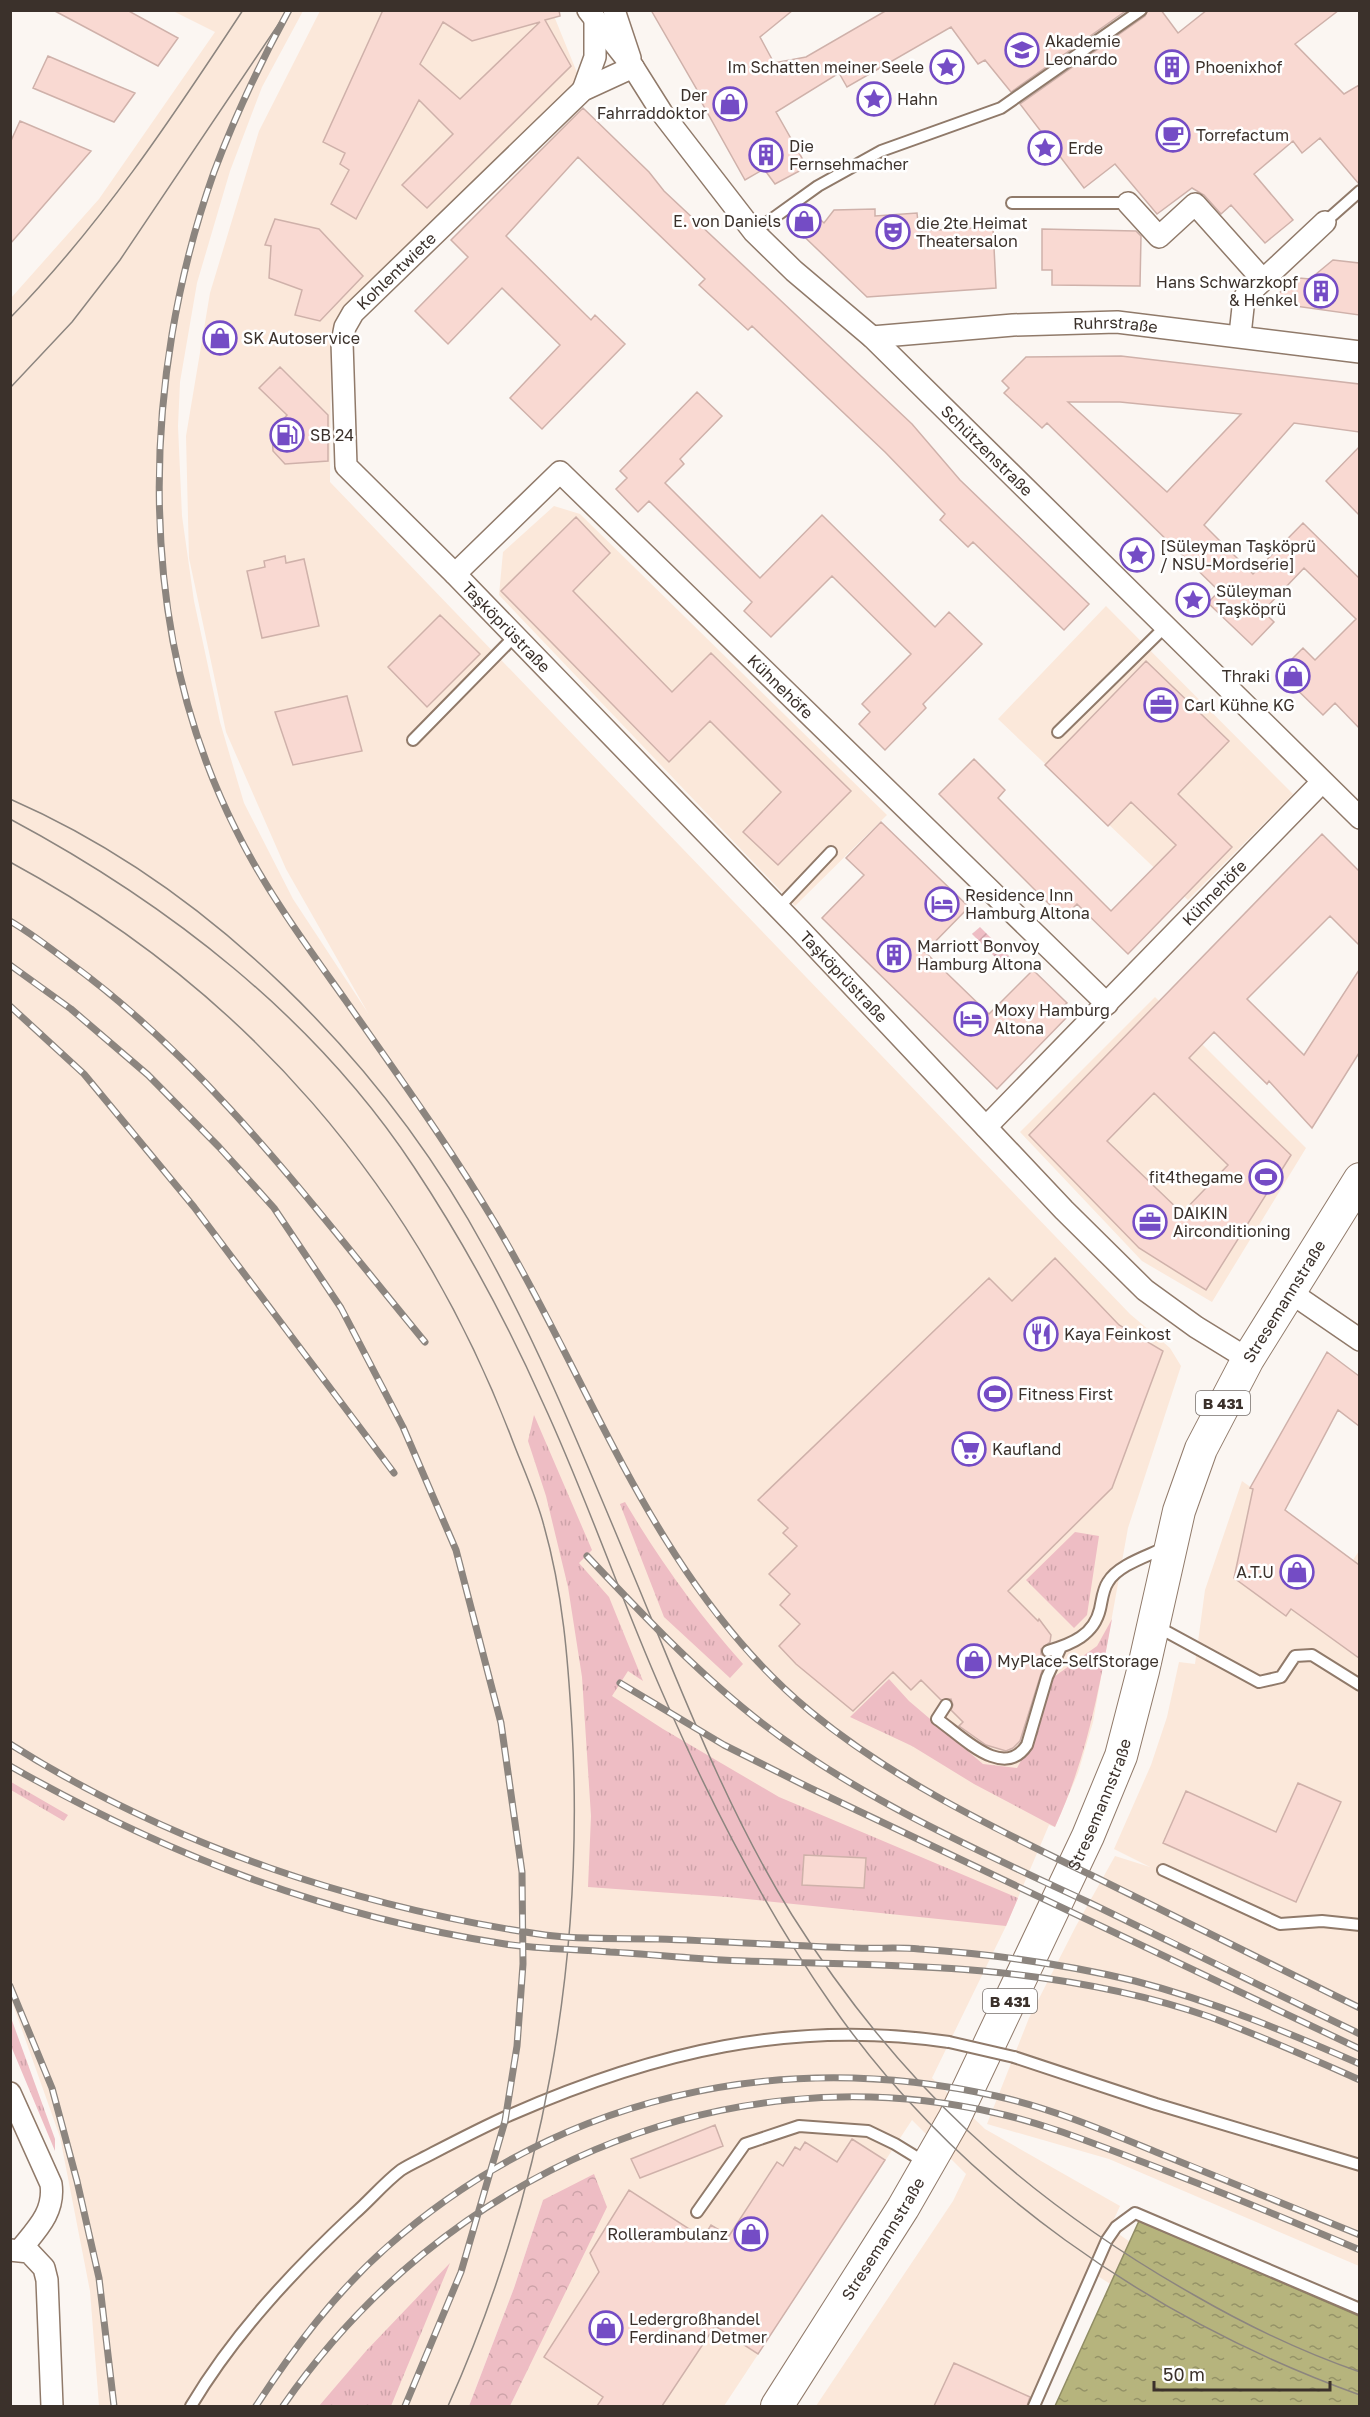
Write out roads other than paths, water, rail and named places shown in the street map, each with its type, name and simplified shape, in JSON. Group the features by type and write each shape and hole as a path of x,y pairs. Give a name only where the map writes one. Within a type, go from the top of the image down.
{"main road":[{"name":"Stresemannstraße","path":"777,2406 929,2165 969,2087 1108,1788 1130,1723 1179,1511 1201,1449 1248,1359 1359,1179"}],"street":[{"name":"Schützenstraße","path":"614,10 633,67"},
{"name":"Schützenstraße","path":"591,16 633,67 662,113 754,232 794,271 872,337 1359,818"},
{"name":"Kohlentwiete","path":"583,90 596,57 591,16"},
{"name":"Kohlentwiete","path":"455,574 346,466 342,342 345,327 353,313 583,90 633,67"},
{"path":"1128,204 1159,237 1195,204 1263,280"},
{"path":"1240,335 1244,298 1325,222"},
{"name":"Ruhrstraße","path":"872,337 1013,325 1117,322 1240,335 1359,352"},
{"name":"Kühnehöfe","path":"455,574 560,472 1107,1004"},
{"name":"Taşköprüstraße","path":"455,574 1145,1290 1196,1328 1248,1359"},
{"name":"Kühnehöfe","path":"986,1127 1322,782"},
{"path":"1290,1292 1359,1340"},
{"path":"10,2093 51,2184 53,2195 46,2217 15,2250 38,2258 44,2268 50,2339 52,2406"}],"lane":[{"path":"754,232 818,186 881,152 1001,108 1141,10"},
{"path":"1325,222 1359,191"},
{"path":"1012,203 1128,204"},
{"path":"1058,732 1166,626"},
{"path":"413,740 515,636"},
{"path":"778,908 831,852"},
{"path":"1048,1651 1084,1636 1090,1629 1096,1621 1104,1589 1112,1576 1170,1545"},
{"path":"1153,1624 1259,1682 1281,1677 1295,1656 1311,1655 1359,1685"},
{"path":"946,1705 937,1719 991,1757 1003,1761 1013,1759 1021,1754 1027,1745 1047,1677 1061,1647"},
{"path":"1162,1870 1280,1924 1322,1921 1359,1925"},
{"path":"191,2406 211,2373 307,2259 401,2170 481,2128 622,2070 705,2049 773,2038 834,2035 899,2035 949,2042 1014,2057 1156,2104 1359,2165"},
{"path":"697,2212 745,2144 799,2126 868,2131 929,2165"},
{"path":"1034,2406 1107,2240 1116,2227 1135,2213 1359,2309"}],"water":[{"path":"1139,2221 1359,2316 1359,2406 1055,2406"}],"tram line":[{"path":"10,318 75,246 134,170 243,10"},
{"path":"10,388 72,322 120,260 288,10"},
{"path":"10,799 83,836 154,880 221,930 284,986 343,1047 396,1112 444,1181 486,1251 527,1330 581,1451 706,1748 746,1833 792,1915 832,1975 875,2031 920,2083 968,2131 1019,2176 1074,2218 1132,2258 1234,2317 1296,2347 1360,2372"},
{"path":"10,819 125,888 181,926 234,968 284,1013 331,1061 375,1112 414,1167 467,1253 529,1373 559,1439 662,1692 718,1813 760,1891 806,1967 831,2004 882,2070 938,2132 999,2188 1065,2240 1135,2287 1207,2328 1283,2364 1360,2395"},
{"path":"10,862 95,913 174,970 246,1033 312,1103 372,1178 424,1258 471,1343 541,1514 560,1601 572,1728 574,1815 571,1902 564,1989 550,2074 532,2159 509,2243 481,2326 448,2406"}],"railway":[{"path":"289,10 248,90 214,172 190,252 172,334 162,419 159,504 165,589 180,672 203,753 248,853 288,918 423,1111 478,1195 531,1287 632,1482 669,1545 710,1605 757,1661 811,1712 878,1761 913,1783 1023,1842 1360,2008"},
{"path":"10,921 70,963 121,1003 215,1093 302,1191 425,1342"},
{"path":"10,965 71,1009 148,1075 219,1147 274,1208 341,1308 403,1427 456,1550 501,1723 522,1872 523,1964 517,2046 505,2121 461,2272 405,2406"},
{"path":"10,1006 84,1074 194,1207 394,1473"},
{"path":"587,1556 709,1679 791,1745 832,1771 873,1796 959,1841 1360,2034"},
{"path":"620,1683 724,1745 810,1788 1360,2049"},
{"path":"10,1744 71,1780 135,1813 201,1842 268,1867 405,1908 559,1937 911,1948 1027,1960 1108,1975 1164,1989 1277,2029 1360,2064"},
{"path":"10,1766 128,1827 249,1878 311,1899 438,1932 531,1947 722,1960 950,1968 1069,1982 1155,2000 1210,2017 1360,2080"},
{"path":"10,1986 52,2088 77,2181 99,2278 114,2406"},
{"path":"256,2406 300,2342 350,2283 387,2247 453,2195 523,2153 596,2120 673,2097 751,2083 832,2078 914,2082 1017,2101 1097,2128 1360,2235"},
{"path":"283,2406 348,2325 423,2254 505,2196 595,2150 691,2117 790,2100 892,2098 1015,2117 1069,2134 1168,2172 1360,2250"}],"place":[{"name":"Akademie Leonardo","path":"1022,50"},
{"name":"Im Schatten meiner Seele","path":"947,67"},
{"name":"Phoenixhof","path":"1172,67"},
{"name":"Hahn","path":"874,99"},
{"name":"Der Fahrraddoktor","path":"730,104"},
{"name":"Torrefactum","path":"1173,135"},
{"name":"Erde","path":"1045,148"},
{"name":"Die Fernsehmacher","path":"766,155"},
{"name":"E. von Daniels","path":"804,221"},
{"name":"die 2te Heimat Theatersalon","path":"893,232"},
{"name":"Hans Schwarzkopf & Henkel","path":"1321,291"},
{"name":"SK Autoservice","path":"220,338"},
{"name":"SB 24","path":"287,435"},
{"name":"[Süleyman Taşköprü / NSU-Mordserie]","path":"1137,555"},
{"name":"Süleyman Taşköprü","path":"1193,600"},
{"name":"Thraki","path":"1293,676"},
{"name":"Carl Kühne KG","path":"1161,705"},
{"name":"Residence Inn Hamburg Altona","path":"942,904"},
{"name":"Marriott Bonvoy Hamburg Altona","path":"894,955"},
{"name":"Moxy Hamburg Altona","path":"971,1019"},
{"name":"fit4thegame","path":"1266,1177"},
{"name":"DAIKIN Airconditioning","path":"1150,1222"},
{"name":"Kaya Feinkost","path":"1041,1334"},
{"name":"Fitness First","path":"995,1394"},
{"name":"Kaufland","path":"969,1449"},
{"name":"A.T.U","path":"1297,1572"},
{"name":"MyPlace-SelfStorage","path":"974,1661"},
{"name":"Rollerambulanz","path":"751,2234"},
{"name":"Ledergroßhandel Ferdinand Detmer","path":"606,2328"}]}
